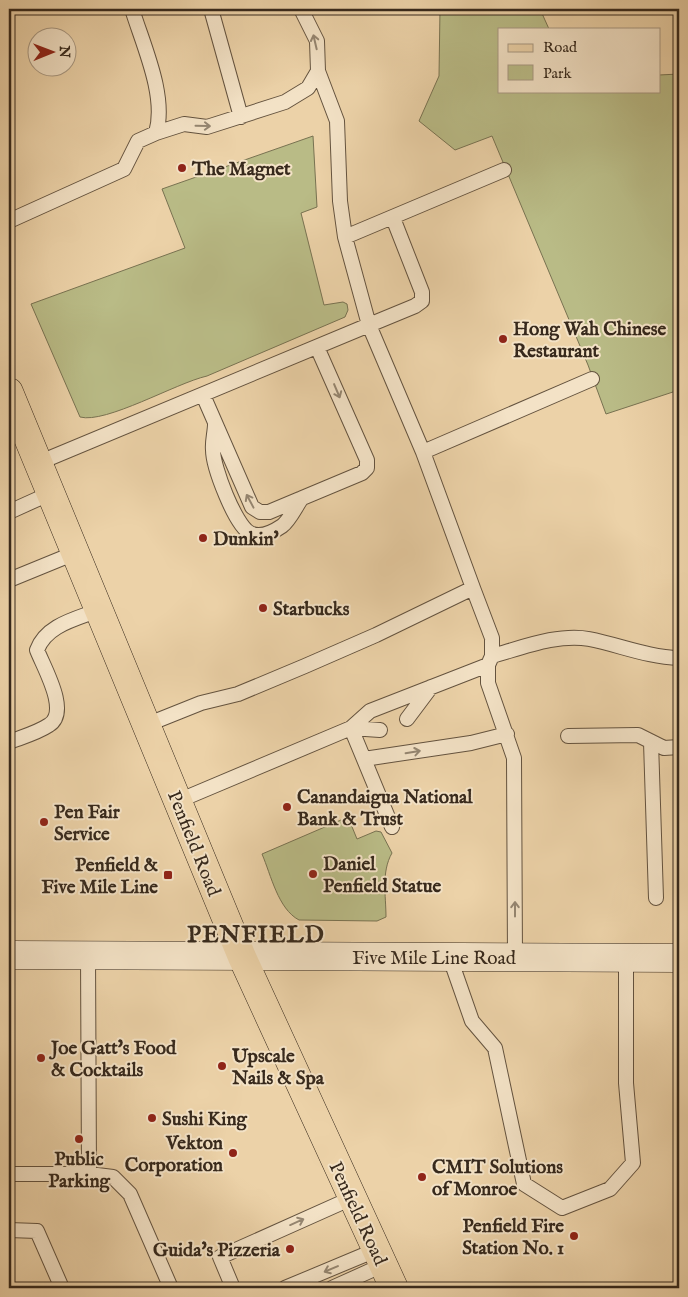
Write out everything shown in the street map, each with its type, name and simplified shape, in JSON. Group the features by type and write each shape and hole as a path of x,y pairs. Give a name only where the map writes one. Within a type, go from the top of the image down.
{"main road":[{"name":"Penfield Road","path":"9,392 15,424 38,463 51,493 242,957 384,1268"},
{"name":"Five Mile Line Road","path":"9,956 88,954 242,957 679,958"}],"lane":[{"path":"132,9 160,101 160,119 156,133"},
{"path":"211,9 242,117"},
{"path":"301,9 316,41 318,71 337,121 340,201 345,237 369,325 423,452 492,638 488,683 514,758 515,958"},
{"path":"9,221 124,170 138,141 184,124 207,127 286,102 308,88 318,71"},
{"path":"345,237 504,170"},
{"path":"38,463 416,306 422,301 422,292 393,218"},
{"path":"203,394 252,507 260,512 269,512 362,473 367,468 367,460 317,347"},
{"path":"423,452 592,379"},
{"path":"216,423 212,451 218,474 234,513 247,532 256,535 267,534 284,525 302,497"},
{"path":"9,512 51,493"},
{"path":"9,580 75,553"},
{"path":"146,725 201,704 238,694 376,635 473,588"},
{"path":"9,742 50,725 57,717 58,704 37,650 41,639 49,630 99,610"},
{"path":"178,801 351,728 370,711 431,687 490,660 573,638 589,639 643,654 679,658"},
{"path":"407,720 431,687"},
{"path":"351,728 380,730"},
{"path":"351,728 392,827"},
{"path":"364,759 471,743 507,734"},
{"path":"568,736 638,735 664,748 679,747"},
{"path":"651,742 656,898"},
{"path":"88,954 89,1174"},
{"path":"450,958 472,1021 495,1048 524,1184 562,1208 610,1189 633,1163 626,1084 626,958"},
{"path":"9,1174 89,1174 113,1178 130,1194 171,1288"},
{"path":"228,1287 220,1257 352,1198"},
{"path":"9,1230 37,1230 62,1288"},
{"path":"285,1288 384,1268"},
{"path":"332,1288 384,1268"}],"green space":[{"path":"440,9 540,9 549,28 498,28 498,92 660,92 660,75 679,74 679,390 606,414 588,365 492,136 455,150 419,121 439,76"},
{"path":"313,136 317,207 301,213 324,305 343,302 347,304 348,310 345,317 207,376 123,409 92,418 80,417 31,304 185,248 162,189"},
{"path":"348,817 357,839 376,831 381,832 392,853 385,876 386,917 377,921 299,920 292,915 280,900 262,854"}],"place":[{"name":"The Magnet","path":"182,168"},
{"name":"Hong Wah Chinese Restaurant","path":"503,339"},
{"name":"Dunkin'","path":"203,538"},
{"name":"Starbucks","path":"263,608"},
{"name":"Canandaigua National Bank & Trust","path":"287,807"},
{"name":"Pen Fair Service","path":"44,822"},
{"name":"Daniel Penfield Statue","path":"313,874"},
{"name":"Penfield & Five Mile Line","path":"168,875"},
{"name":"Joe Gatt's Food & Cocktails","path":"41,1058"},
{"name":"Upscale Nails & Spa","path":"222,1066"},
{"name":"Sushi King","path":"152,1118"},
{"name":"Public Parking","path":"79,1139"},
{"name":"Vekton Corporation","path":"233,1153"},
{"name":"CMIT Solutions of Monroe","path":"422,1177"},
{"name":"Penfield Fire Station No. 1","path":"574,1236"},
{"name":"Guida's Pizzeria","path":"290,1249"}],"district":[{"name":"PENFIELD","path":"256,934"}]}
